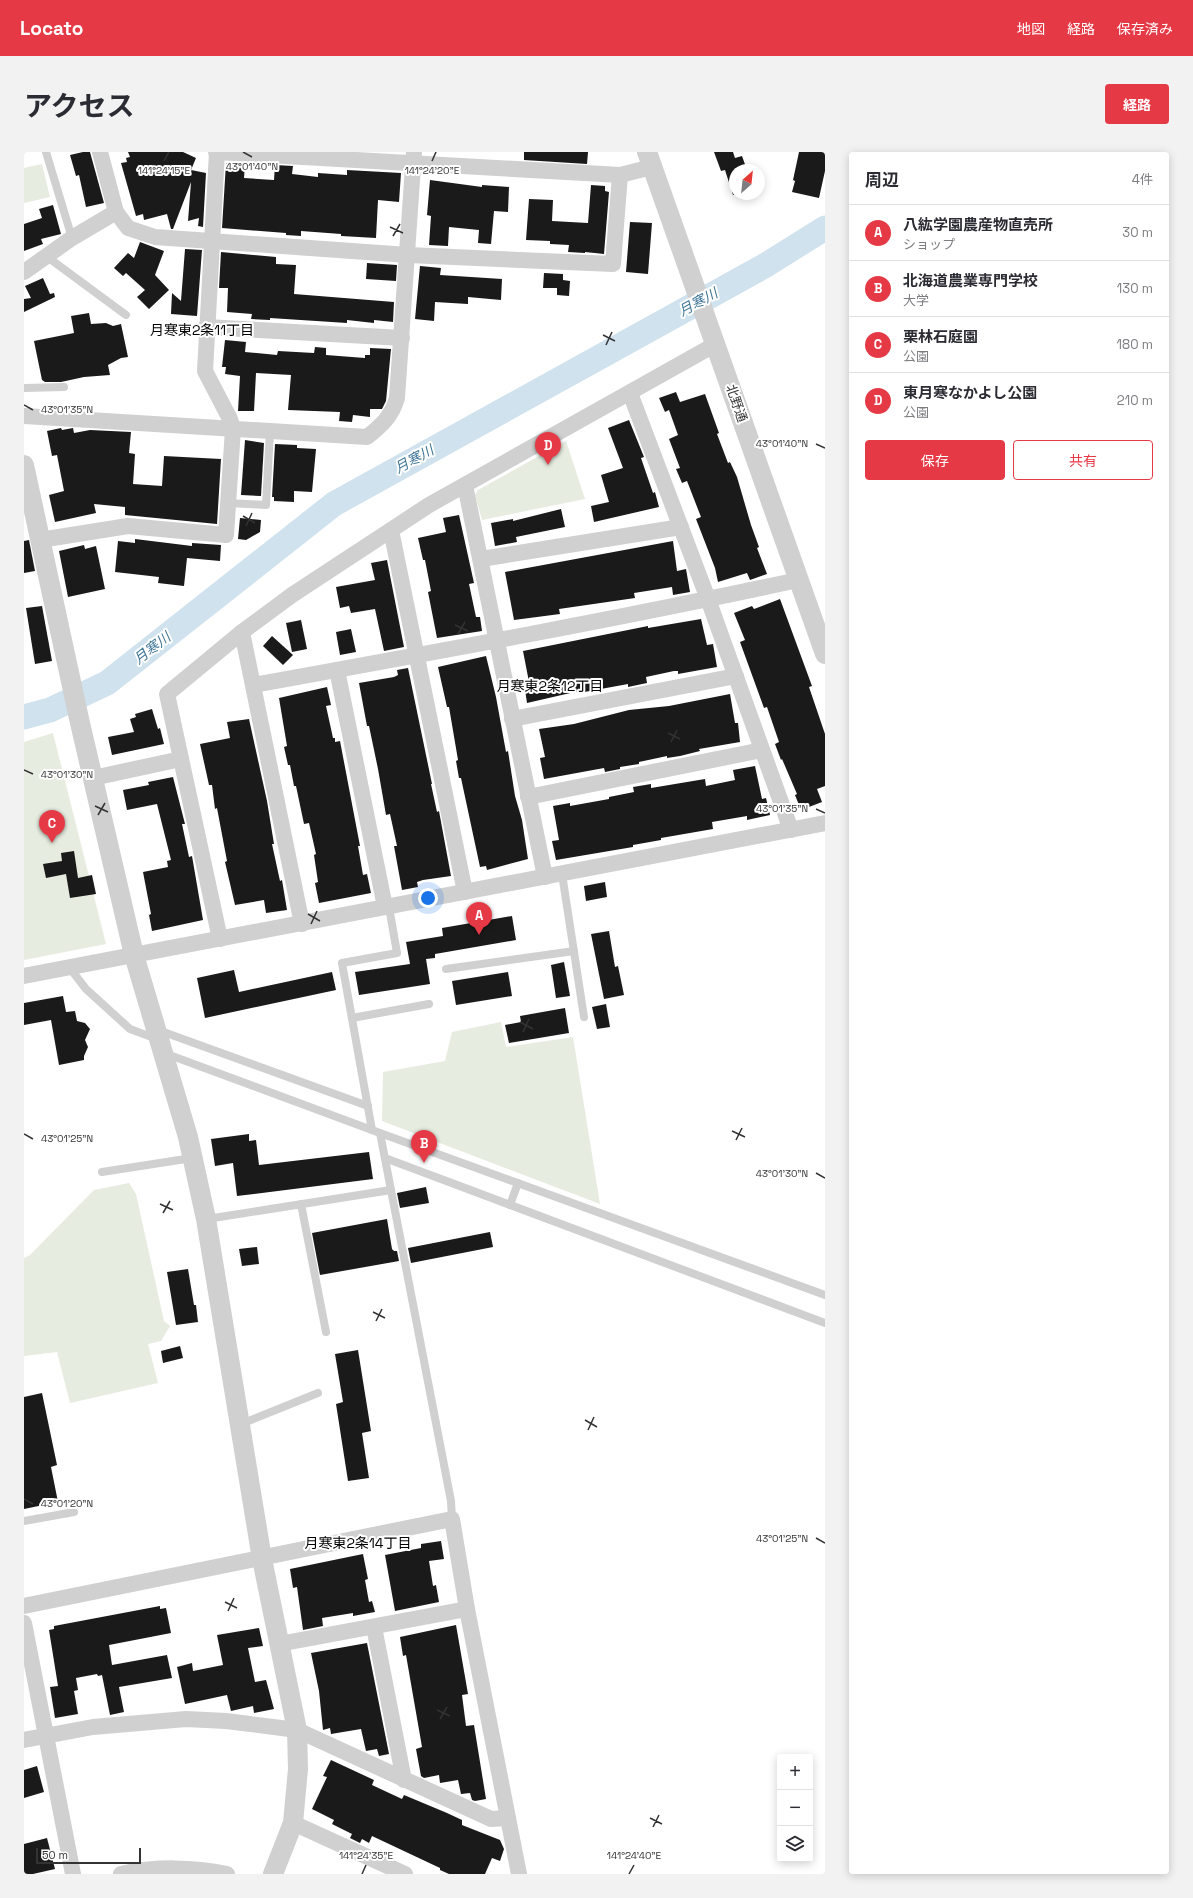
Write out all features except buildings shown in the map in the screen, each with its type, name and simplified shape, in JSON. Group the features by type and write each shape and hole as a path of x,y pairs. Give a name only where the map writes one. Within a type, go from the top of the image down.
{"street":[{"path":"100,152 116,212 128,228 155,237 408,255 613,264 620,175"},
{"path":"40,540 128,526 226,534 233,429 230,419 205,370 206,327 213,241 217,152 414,158 620,175 649,160"},
{"path":"24,416 367,437 383,424 394,410 397,398 414,158"},
{"name":"北野通","path":"649,160 714,337 825,654"},
{"path":"24,272 72,238 116,212"},
{"path":"206,327 402,338"},
{"path":"220,939 168,694 242,632 292,595 429,505 630,393 714,337"},
{"path":"630,393 708,599 791,830"},
{"path":"24,465 80,723 134,955 192,1158 206,1219 262,1559 296,1730 298,1769 293,1823 273,1874"},
{"path":"465,485 481,559 495,639 545,877"},
{"path":"481,559 681,527"},
{"path":"391,530 466,892"},
{"path":"254,684 418,656 495,639 708,599 798,580"},
{"path":"242,632 254,684 302,924"},
{"path":"337,670 387,907"},
{"path":"512,719 736,676"},
{"path":"528,797 762,750"},
{"path":"93,778 181,759"},
{"path":"24,976 825,823"},
{"path":"24,1606 262,1559 452,1519 467,1609 519,1874"},
{"path":"279,1644 467,1609"},
{"path":"24,1623 73,1874"},
{"path":"374,1626 404,1780"},
{"path":"24,1740 93,1727 186,1719 226,1721 296,1730 491,1819 508,1818"},
{"path":"293,1823 405,1874"},
{"path":"121,1874 163,1869 198,1870 227,1874"}],"lane":[{"path":"46,152 72,238"},
{"path":"46,256 126,315"},
{"path":"24,388 64,387"},
{"path":"228,504 266,504 270,431"},
{"path":"562,874 584,1017"},
{"path":"372,1130 342,963 398,953 387,907"},
{"path":"446,969 574,951"},
{"path":"69,968 86,989 130,1029 372,1130 825,1295"},
{"path":"352,1018 429,1004"},
{"path":"159,1041 368,1106"},
{"path":"380,1133 451,1502 452,1519"},
{"path":"102,1172 192,1158"},
{"path":"385,1158 825,1323"},
{"path":"510,1205 518,1183"},
{"path":"206,1219 391,1190"},
{"path":"301,1204 326,1332"},
{"path":"240,1424 318,1393"},
{"path":"24,1521 74,1512"}],"shaded area":[{"path":"42,164 50,197 24,203 24,168"},
{"path":"566,441 585,499 482,520 475,495 478,490"},
{"path":"53,733 106,944 24,960 24,742"},
{"path":"501,1022 506,1047 573,1037 600,1204 382,1121 383,1072 445,1061 452,1032"},
{"path":"129,1183 136,1194 164,1321 170,1326 161,1341 148,1344 158,1383 70,1403 57,1352 24,1356 24,1258 30,1255 94,1190"}],"waterway":[{"name":"月寒川","path":"24,717 50,710 107,683 334,504 766,265 825,228"}],"place":[{"name":"東月寒なかよし公園","path":"548,465"},
{"name":"栗林石庭園","path":"52,843"},
{"name":"八紘学園農産物直売所","path":"479,935"},
{"name":"北海道農業専門学校","path":"424,1163"}],"district":[{"name":"月寒東2条11丁目","path":"202,330"},
{"name":"月寒東2条12丁目","path":"550,686"},
{"name":"月寒東2条14丁目","path":"358,1543"}]}
